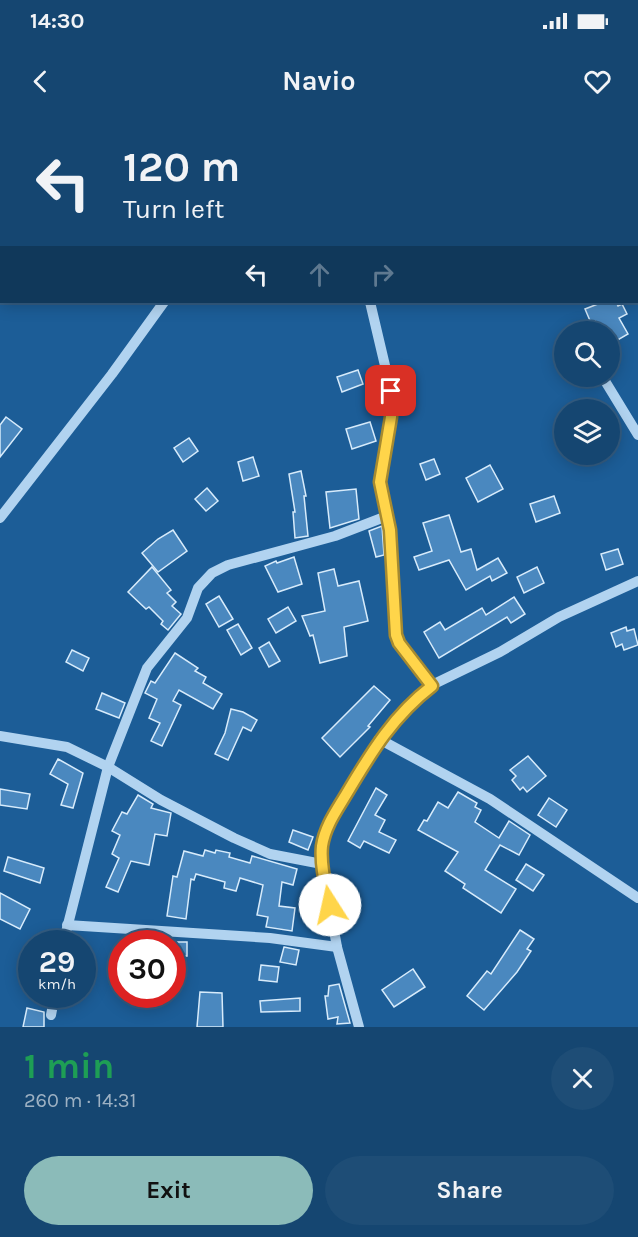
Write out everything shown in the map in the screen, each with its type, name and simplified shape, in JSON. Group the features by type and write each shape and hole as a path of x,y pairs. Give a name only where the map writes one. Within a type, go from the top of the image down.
{"street":[{"path":"0,518 112,374 163,303"},
{"path":"370,303 391,391 391,417 380,482 390,530 396,635 399,643 432,686"},
{"path":"609,387 638,435"},
{"path":"65,930 108,767 147,668 187,618 198,588 212,573 228,565 335,536 387,516"},
{"path":"359,1027 337,947 322,864 322,848 328,825 380,739 410,704 432,686 500,652 559,617 638,581"},
{"path":"0,736 67,747 108,767 161,800 234,838 270,854 322,864"},
{"path":"380,739 490,799 638,898"},
{"path":"66,925 270,938 337,947"},
{"path":"51,1015 52,1008"}],"building":[{"path":"600,303 616,303 618,306 622,304 627,314 619,318 628,334 620,339 620,321 590,321 585,309"},
{"path":"358,370 363,384 342,392 337,377"},
{"path":"6,417 22,429 0,457 0,425"},
{"path":"370,422 376,441 352,449 346,429"},
{"path":"189,438 198,451 183,462 174,448"},
{"path":"253,457 259,476 243,481 238,462"},
{"path":"434,459 440,474 426,480 420,464"},
{"path":"490,465 503,489 478,502 466,478"},
{"path":"301,471 306,496 304,496 308,536 295,538 293,512 295,512 289,474"},
{"path":"207,488 218,501 206,511 195,499"},
{"path":"356,489 359,519 330,528 326,492"},
{"path":"554,496 560,513 536,522 530,504"},
{"path":"449,515 461,552 471,549 477,570 498,558 507,573 492,581 490,576 466,590 449,560 419,570 414,557 432,551 423,523"},
{"path":"382,526 384,555 376,557 369,531"},
{"path":"173,530 187,551 158,572 142,553"},
{"path":"618,549 623,564 606,570 601,554"},
{"path":"294,557 302,584 278,592 265,566"},
{"path":"152,567 171,590 167,593 176,602 172,606 181,614 168,630 161,624 163,621 149,607 146,609 128,592"},
{"path":"537,567 544,583 524,593 517,577"},
{"path":"334,569 338,586 359,581 368,621 344,627 347,656 320,663 313,635 310,636 302,616 325,611 318,573"},
{"path":"219,596 233,619 219,627 206,604"},
{"path":"514,597 525,614 511,623 507,617 439,658 424,632 440,622 445,630 482,608 486,615"},
{"path":"288,607 296,621 276,633 268,619"},
{"path":"238,624 252,648 241,655 227,630"},
{"path":"626,627 627,631 634,629 638,645 624,650 622,644 616,647 611,633"},
{"path":"269,642 280,661 269,667 259,648"},
{"path":"72,650 89,658 83,671 66,662"},
{"path":"175,653 198,668 195,671 206,677 203,683 222,694 213,709 179,690 173,701 181,705 162,746 151,741 160,723 149,718 157,699 145,693 151,681 155,683"},
{"path":"374,686 390,700 368,726 370,727 340,757 322,738"},
{"path":"102,693 125,703 119,718 96,709"},
{"path":"231,709 243,712 257,720 251,731 243,727 228,760 215,754 225,733"},
{"path":"528,756 546,776 527,792 523,787 520,790 512,780 516,776 510,770"},
{"path":"58,759 83,773 73,808 61,805 68,784 50,774"},
{"path":"376,788 387,795 375,815 385,820 379,832 396,840 389,853 364,841 360,848 348,841"},
{"path":"0,789 30,794 27,809 0,805"},
{"path":"458,792 477,803 475,807 481,810 475,822 499,838 509,821 530,835 519,855 500,845 485,870 516,889 501,913 463,888 465,884 445,871 458,852 418,830 424,820 427,821 438,802 448,808"},
{"path":"138,795 153,804 151,808 171,813 167,836 155,834 149,865 131,861 118,892 106,887 119,858 112,854 120,835 112,831 122,812 127,814"},
{"path":"549,798 567,810 556,827 538,815"},
{"path":"293,830 313,837 308,850 289,842"},
{"path":"205,850 230,853 229,857 250,863 252,856 297,869 293,885 282,882 279,906 295,908 292,931 266,927 268,917 257,915 263,885 240,878 236,891 224,888 225,882 196,874 194,880 191,879 186,919 167,916 173,876 177,877 184,851 203,856"},
{"path":"8,857 44,868 40,883 4,871"},
{"path":"526,864 544,875 533,891 516,880"},
{"path":"0,893 30,909 20,929 0,919"},
{"path":"520,930 534,939 527,949 531,951 517,972 484,1010 467,996 487,971 491,974"},
{"path":"284,947 299,950 296,965 280,962"},
{"path":"261,965 279,967 277,982 259,980"},
{"path":"413,969 425,987 394,1007 382,990"},
{"path":"339,984 350,1023 337,1024 338,1017 328,1019 325,996 328,996 329,986"},
{"path":"200,992 222,993 223,1027 197,1027"},
{"path":"300,998 300,1011 261,1012 260,1001"},
{"path":"27,1008 44,1012 44,1027 23,1027"}],"route":[{"path":"330,905 322,864 322,848 328,825 380,739 410,704 432,686 399,643 396,635 390,530 380,482 391,417 391,391"}]}
